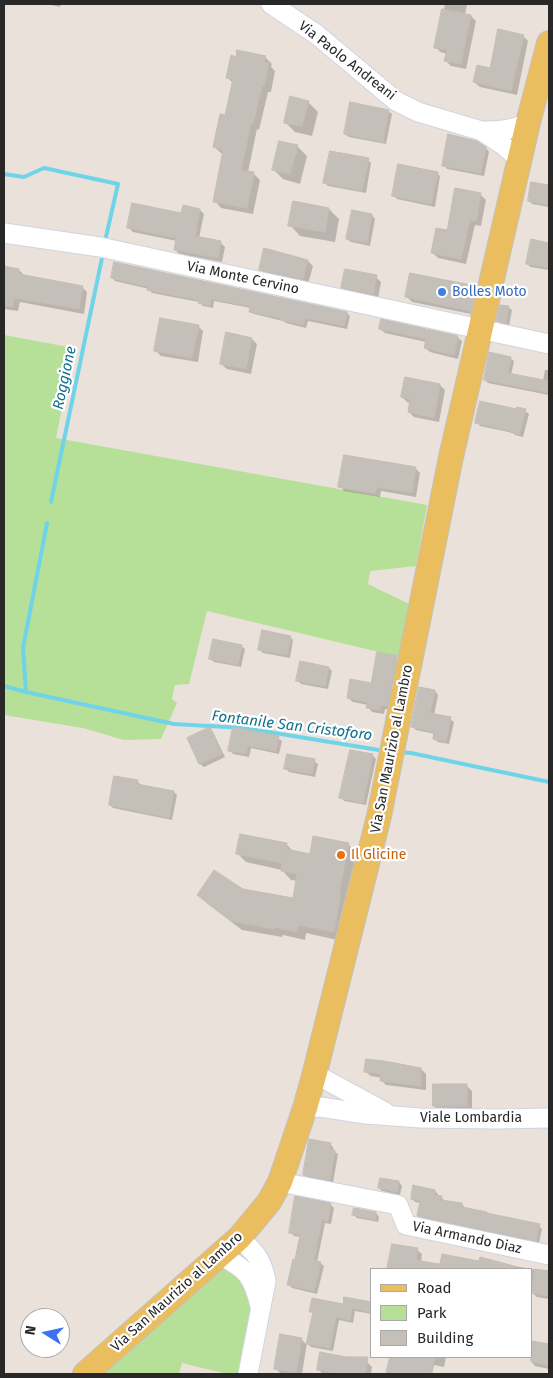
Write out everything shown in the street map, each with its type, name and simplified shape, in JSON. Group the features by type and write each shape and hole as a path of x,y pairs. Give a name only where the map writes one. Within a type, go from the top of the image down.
{"main road":[{"name":"Via San Maurizio al Lambro","path":"84,1374 239,1238 269,1202 280,1182 315,1074 377,824 443,493 528,123 549,43"}],"street":[{"name":"Via Paolo Andreani","path":"271,4 316,34 396,101 418,112 482,131 503,145 520,160"},
{"name":"Via Paolo Andreani","path":"482,131 506,130 528,123"},
{"name":"Via Monte Cervino","path":"4,233 100,247 549,344"},
{"name":"Viale Lombardia","path":"315,1074 393,1116"},
{"name":"Viale Lombardia","path":"305,1108 320,1107 366,1114 420,1118 549,1118"},
{"name":"Via Armando Diaz","path":"280,1182 398,1206 406,1225 549,1255"},
{"path":"239,1238 252,1250 263,1266 266,1281 249,1374"},
{"path":"220,1255 245,1270 256,1288 261,1309"}],"green space":[{"path":"4,335 74,348 56,438 427,505 416,566 370,571 368,584 409,604 400,657 207,611 189,684 175,685 172,699 177,703 161,739 124,740 83,728 4,715"},
{"path":"216,1263 227,1265 255,1298 241,1374 227,1374 182,1363 179,1374 90,1374"}],"building":[{"path":"442,9 471,15 461,64 444,61 447,50 434,48"},
{"path":"498,29 524,35 511,91 473,82 477,65 490,68"},
{"path":"237,50 266,56 264,62 269,63 253,124 251,123 241,170 254,172 247,208 213,202 223,150 213,147 220,114 225,115 233,79 226,78 231,55 236,57"},
{"path":"290,96 309,101 302,126 284,123"},
{"path":"350,102 389,110 383,142 344,134"},
{"path":"448,134 477,141 486,147 481,173 442,166"},
{"path":"279,141 298,145 290,174 272,170"},
{"path":"330,151 369,158 362,191 323,183"},
{"path":"398,164 438,172 431,204 392,196"},
{"path":"531,182 549,185 549,205 528,201"},
{"path":"455,188 481,193 476,221 470,220 461,259 431,253 436,228 447,230"},
{"path":"293,201 329,208 325,232 288,226"},
{"path":"132,203 181,213 183,205 200,209 195,236 221,241 218,258 174,250 176,238 127,228"},
{"path":"352,210 372,214 367,243 346,239"},
{"path":"531,239 549,243 549,268 526,264"},
{"path":"264,248 308,260 303,279 259,270"},
{"path":"114,262 347,312 344,326 305,318 303,325 281,320 281,318 249,312 250,306 211,299 210,306 198,303 199,300 147,290 148,287 111,278"},
{"path":"4,266 19,269 19,274 83,286 79,309 14,298 13,307 4,305"},
{"path":"345,269 377,275 373,294 341,288"},
{"name":"Bolles Moto","path":"410,273 476,286 471,311 405,297"},
{"path":"500,305 509,306 506,323 496,321"},
{"path":"160,318 199,325 192,358 154,351"},
{"path":"381,319 458,336 454,355 424,348 426,339 379,329"},
{"path":"226,332 252,338 246,369 220,364"},
{"path":"489,352 511,357 508,373 549,381 549,393 484,380"},
{"path":"405,377 440,384 434,418 408,412 410,399 401,397"},
{"path":"480,401 516,409 517,407 526,409 519,435 511,431 475,423"},
{"path":"344,455 416,467 412,493 377,487 375,493 338,487"},
{"path":"262,630 291,636 287,655 258,650"},
{"path":"213,639 242,645 238,665 209,659"},
{"path":"377,652 397,656 387,706 381,705 380,710 366,708 367,702 347,698 350,679 371,683"},
{"path":"300,661 329,667 325,686 296,681"},
{"path":"419,687 435,690 430,713 451,717 446,742 433,739 434,732 411,727"},
{"path":"210,727 222,754 199,764 187,738"},
{"path":"233,727 279,736 276,751 248,746 246,754 228,751"},
{"path":"350,750 373,754 363,803 339,798"},
{"path":"287,754 315,759 312,774 284,769"},
{"path":"114,776 138,780 137,784 174,791 169,818 109,805"},
{"path":"240,834 287,843 286,849 310,854 313,836 349,843 334,932 298,925 296,932 231,921 197,895 214,870 243,889 293,898 297,874 281,871 282,863 236,854"},
{"path":"366,1059 421,1068 421,1086 380,1081 381,1074 364,1072"},
{"path":"433,1084 467,1084 467,1106 433,1106"},
{"path":"309,1139 331,1143 330,1149 335,1150 330,1180 303,1175"},
{"path":"380,1178 399,1181 397,1192 378,1188"},
{"path":"413,1185 435,1190 434,1195 442,1196 441,1200 462,1203 462,1207 540,1224 536,1241 417,1216 420,1201 411,1199"},
{"path":"295,1196 331,1203 328,1221 322,1220 314,1260 321,1262 314,1291 287,1285 300,1235 289,1233"},
{"path":"354,1208 376,1212 375,1220 352,1215"},
{"path":"392,1244 418,1248 416,1260 439,1264 439,1268 387,1268"},
{"path":"442,1254 479,1261 480,1257 514,1266 514,1268 439,1268"},
{"path":"535,1269 549,1271 549,1296 533,1293"},
{"path":"344,1297 370,1302 370,1312 352,1308 350,1320 336,1317 330,1348 306,1344 313,1312 309,1312 312,1298 343,1304"},
{"path":"280,1334 302,1338 296,1373 274,1369"},
{"path":"533,1341 549,1344 549,1365 532,1362"},
{"path":"320,1352 346,1357 368,1357 365,1374 339,1374 317,1370"},
{"path":"390,1358 435,1358 431,1374 386,1374"}],"waterway":[{"path":"4,174 24,177 44,168 118,184 106,237"},
{"name":"Roggione","path":"51,502 102,258"},
{"name":"Roggione","path":"26,692 23,648 47,523"},
{"name":"Fontanile San Cristoforo","path":"4,686 174,724 244,728 385,751"},
{"name":"Fontanile San Cristoforo","path":"399,752 549,782"}],"place":[{"name":"Bolles Moto","path":"442,292"},
{"name":"Il Glicine","path":"341,855"}]}
